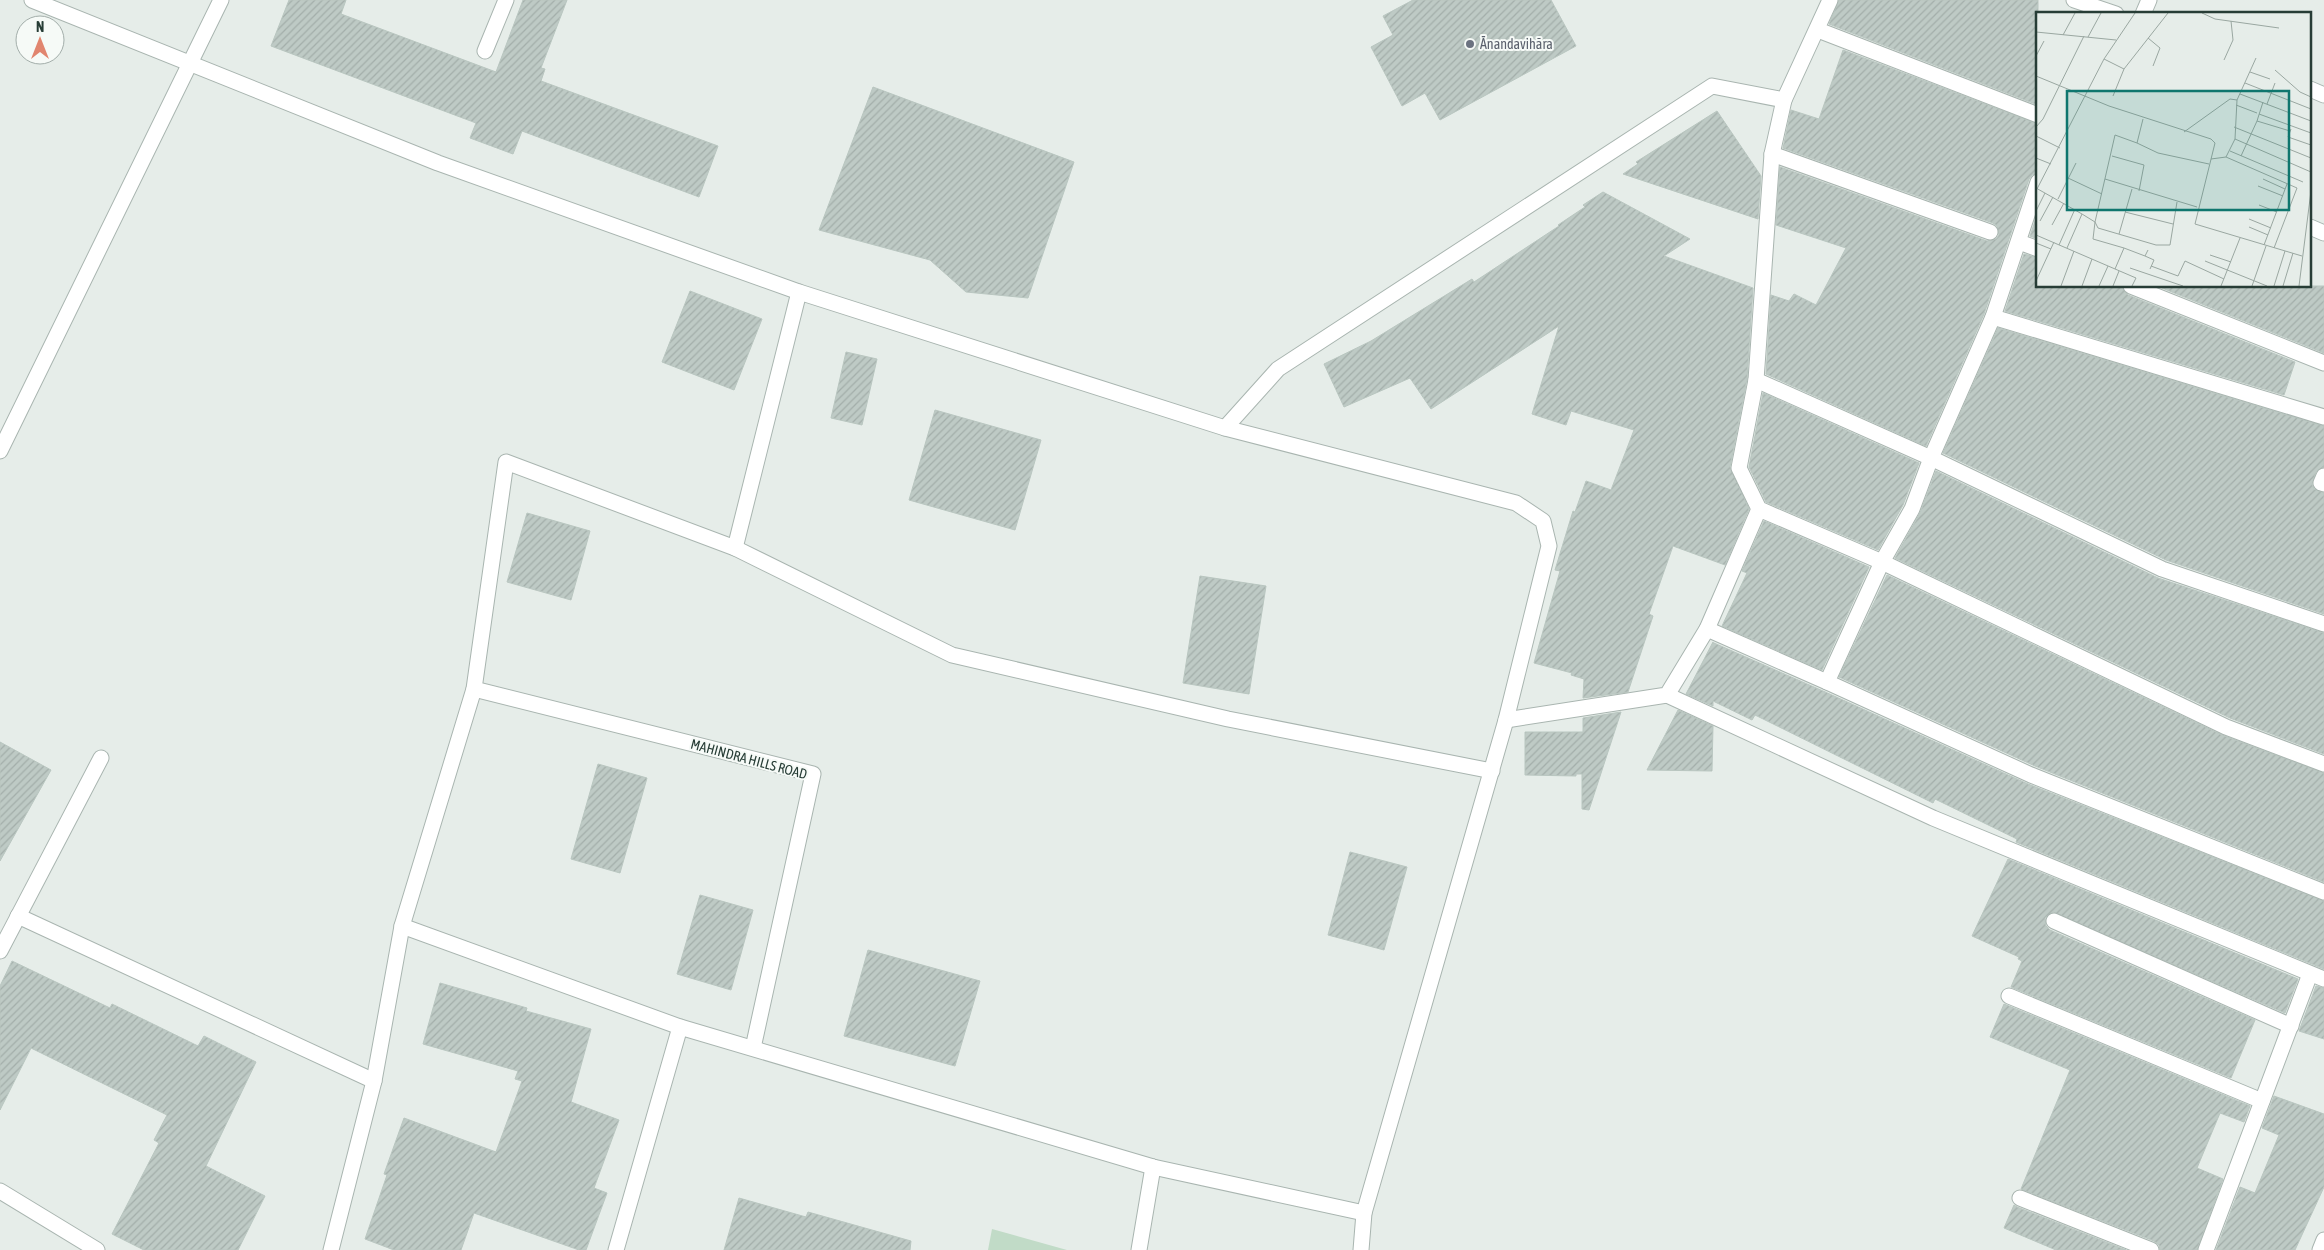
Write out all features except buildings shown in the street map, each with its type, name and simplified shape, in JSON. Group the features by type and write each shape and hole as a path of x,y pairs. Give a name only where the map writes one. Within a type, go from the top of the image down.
{"street":[{"path":"32,0 191,62 438,163 799,292 1225,428 1516,503 1543,521 1549,546 1506,720 1364,1213 1361,1250"},
{"path":"0,450 221,0"},
{"path":"485,51 506,0"},
{"path":"1830,0 1818,30 1784,100 1772,154 1756,380 1738,468 1759,509 1882,562 2226,727 2324,764"},
{"path":"2074,0 2110,12"},
{"path":"2144,12 2149,0"},
{"path":"1818,30 2036,114"},
{"path":"1225,428 1278,369 1712,86 1784,100"},
{"path":"2312,90 2324,95"},
{"path":"1772,154 1990,232"},
{"path":"1827,682 1882,562 1912,509 1931,458 1993,317 2036,188"},
{"path":"2312,228 2324,233"},
{"path":"2019,242 2036,249"},
{"path":"2136,288 2324,362"},
{"path":"735,548 799,292"},
{"path":"1993,317 2324,417"},
{"path":"1756,380 1931,458 2162,569 2324,624"},
{"path":"331,1250 374,1081 402,926 474,688 506,462 735,548 952,655 1228,719 1492,772"},
{"path":"2324,476 2321,483 2324,484"},
{"path":"1668,695 1707,629 1759,509"},
{"path":"1707,629 2031,775 2324,892"},
{"name":"MAHINDRA HILLS ROAD","path":"474,688 813,774 753,1048"},
{"path":"1506,720 1668,695 1933,818 2317,977 2291,1026 2206,1250"},
{"path":"0,951 101,758"},
{"path":"18,916 374,1081"},
{"path":"2054,921 2291,1026"},
{"path":"402,926 680,1027 1152,1167 1364,1213"},
{"path":"2008,996 2262,1101"},
{"path":"616,1250 680,1027"},
{"path":"1139,1250 1152,1167"},
{"path":"0,1192 88,1248"},
{"path":"2020,1198 2151,1250"},
{"path":"2320,1250 2324,1240"}],"green space":[{"path":"992,1229 1067,1250 988,1250"}],"place":[{"name":"Ānandavihāra","path":"1470,44"}]}
